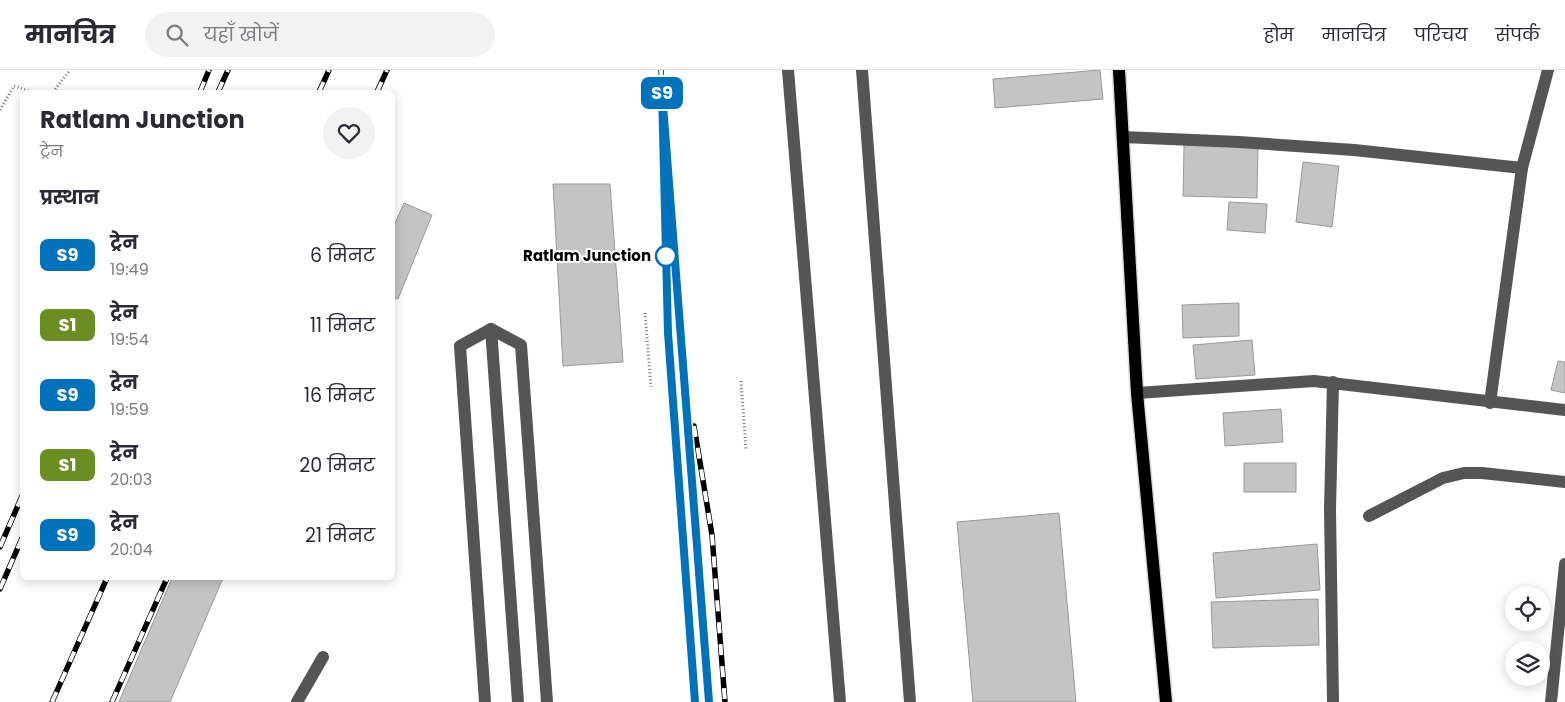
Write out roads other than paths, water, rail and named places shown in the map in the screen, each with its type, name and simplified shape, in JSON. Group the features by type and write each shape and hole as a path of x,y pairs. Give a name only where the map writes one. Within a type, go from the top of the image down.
{"main road":[{"path":"1119,70 1137,393 1166,702"}],"street":[{"path":"788,70 840,702"},
{"path":"862,70 910,702"},
{"path":"1490,402 1522,168 1548,70"},
{"path":"1123,136 1354,150 1522,168"},
{"path":"485,702 460,346 491,329"},
{"path":"491,329 518,702"},
{"path":"491,329 521,345 547,702"},
{"path":"1137,393 1294,381 1333,382 1565,410"},
{"path":"1333,382 1330,510 1333,702"},
{"path":"1369,516 1443,478 1464,473 1482,473 1565,482"},
{"path":"1552,702 1562,617 1565,564"},
{"path":"297,702 323,657"}],"railway":[{"path":"201,90 209,70"},
{"path":"219,90 228,70"},
{"path":"320,90 329,70"},
{"path":"378,90 387,70"},
{"path":"661,70 709,702"},
{"path":"665,227 668,333 695,702"},
{"path":"694,426 712,535 725,702"},
{"path":"0,547 20,501"},
{"path":"0,589 20,543"},
{"path":"52,702 106,580"},
{"path":"112,702 166,580"}],"train":[{"name":"S9","path":"695,702 668,333 662,92 709,702"}],"place":[{"name":"Ratlam Junction","path":"666,256"}]}
